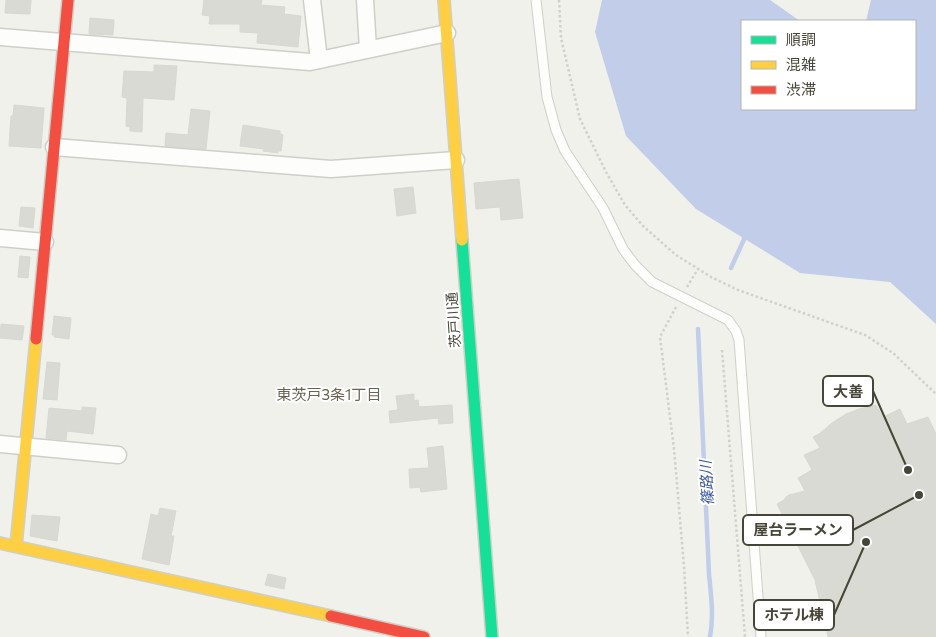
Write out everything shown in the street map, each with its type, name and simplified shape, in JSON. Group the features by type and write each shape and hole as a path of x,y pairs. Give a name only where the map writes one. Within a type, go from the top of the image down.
{"street":[{"path":"16,546 68,0"},
{"path":"312,0 319,60"},
{"path":"364,0 368,50"},
{"name":"茨戸川通","path":"444,0 492,637"},
{"path":"0,38 310,62 447,32"},
{"path":"54,147 331,168 456,160"},
{"path":"0,238 45,242"},
{"path":"0,444 118,455"},
{"path":"0,543 424,637"}],"lane":[{"path":"536,0 547,97 556,130 565,151 603,208 624,249 635,265 652,282 728,320 740,340 761,637"}],"path":[{"path":"559,0 561,38 580,119 606,172 625,205 643,226 676,255 711,277 738,290 865,334 893,353 936,394"},
{"path":"688,637 674,449 660,338 698,269"},
{"path":"722,350 745,637"}],"water":[{"path":"602,0 770,0 799,20 741,20 741,110 916,110 916,20 866,20 871,0 936,0 936,324 890,282 800,273 696,209 626,136 595,32"}],"building":[{"path":"6,0 31,0 30,14 5,13"},
{"path":"204,0 262,0 261,5 285,7 284,14 301,16 298,47 257,43 258,33 240,32 240,24 209,24 210,16 202,15"},
{"path":"90,18 114,20 113,35 89,34"},
{"path":"154,65 177,66 174,100 143,98 142,132 130,131 130,127 126,126 127,98 122,97 124,71 154,72"},
{"path":"14,105 44,108 41,148 9,146 11,116 13,116"},
{"path":"191,109 210,111 206,149 165,146 166,133 188,135"},
{"path":"243,125 280,131 280,134 283,135 281,151 278,151 278,153 240,146"},
{"path":"519,179 523,218 501,220 500,207 476,209 474,183"},
{"path":"413,187 416,213 397,216 394,189"},
{"path":"21,207 35,208 33,228 19,226"},
{"path":"20,256 30,257 28,278 18,277"},
{"path":"54,316 71,318 69,339 52,335"},
{"path":"1,324 24,326 22,340 0,338"},
{"path":"47,362 60,363 57,400 43,399"},
{"path":"414,394 414,401 418,400 419,407 452,405 453,423 439,424 438,418 390,423 389,411 398,410 396,396"},
{"path":"876,405 883,417 900,409 907,424 928,417 936,434 936,637 828,637 815,580 777,504 789,495 805,491 798,478 812,470 804,455 820,448 813,437 846,414"},
{"path":"82,407 96,408 93,434 67,431 66,440 46,438 49,408 82,411"},
{"path":"443,446 447,489 421,492 420,487 410,488 409,469 429,468 427,448"},
{"path":"160,508 176,511 171,536 174,536 169,565 142,559 151,514 158,516"},
{"path":"32,515 60,517 57,541 30,536"},
{"path":"268,574 286,578 284,589 265,585"}],"waterway":[{"name":"篠路川","path":"731,268 746,235"},
{"name":"篠路川","path":"698,329 712,606 710,637"}],"traffic: fast":[{"path":"462,240 492,637"}],"traffic: slow":[{"path":"444,0 462,240"},
{"path":"16,546 36,339"},
{"path":"0,543 331,616"}],"traffic: jam":[{"path":"36,339 68,0"},
{"path":"331,616 424,637"}],"place":[{"name":"大善","path":"908,470"},
{"name":"屋台ラーメン","path":"919,495"},
{"name":"ホテル棟","path":"866,542"}],"district":[{"name":"東茨戸3条1丁目","path":"329,394"}]}
